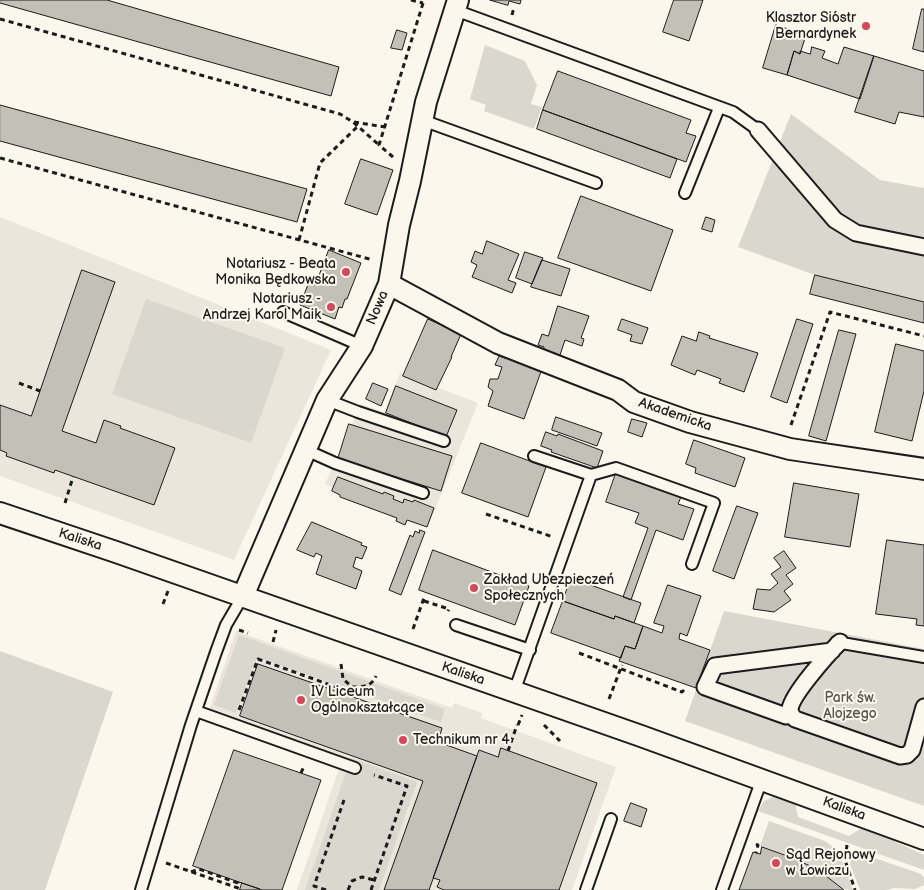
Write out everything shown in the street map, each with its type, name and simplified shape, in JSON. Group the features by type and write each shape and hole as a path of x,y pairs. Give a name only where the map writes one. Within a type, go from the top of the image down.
{"street":[{"name":"Nowa","path":"243,596 327,400 362,346 389,284 399,225 426,102 457,5"},
{"path":"758,130 835,220 856,233 924,247"},
{"name":"Akademicka","path":"389,284 505,346 618,390 634,402 690,422 790,449 924,469"},
{"name":"Kaliska","path":"0,513 243,596 762,779 924,839"},
{"path":"836,645 793,700 790,710 791,715 795,719 900,756 907,755 912,750 924,707"},
{"path":"791,715 786,716 706,687 715,666 836,645"},
{"path":"798,692 805,708"}],"lane":[{"path":"457,5 732,112 758,130"},
{"path":"685,194 719,108"},
{"path":"422,120 596,183"},
{"path":"283,312 362,346"},
{"path":"327,400 444,441"},
{"path":"306,450 334,462 423,493"},
{"path":"534,456 591,475 616,468 714,503 692,564"},
{"path":"514,692 591,475"},
{"path":"141,890 196,711 224,629 243,596"},
{"path":"456,625 530,650"},
{"path":"836,645 924,657"},
{"path":"196,711 355,768"},
{"path":"722,890 762,779"},
{"path":"586,890 611,819"}],"path":[{"path":"379,145 423,2 411,0"},
{"path":"0,19 340,114 353,122 397,159"},
{"path":"353,122 385,127"},
{"path":"299,240 320,163 357,127"},
{"path":"0,158 374,260"},
{"path":"791,425 830,312 924,336"},
{"path":"19,383 40,390"},
{"path":"65,503 74,476"},
{"path":"486,514 568,542"},
{"path":"413,629 426,595"},
{"path":"164,604 166,597"},
{"path":"424,601 449,608"},
{"path":"273,642 277,626"},
{"path":"579,653 621,667 682,692"},
{"path":"233,725 258,660 350,694 352,687"},
{"path":"341,664 343,679 352,687 365,688 376,676"},
{"path":"609,699 621,667"},
{"path":"508,751 522,715"},
{"path":"371,890 407,786 374,775"},
{"path":"326,890 314,886 344,800"},
{"path":"847,845 845,860 855,890"},
{"path":"151,858 238,888"},
{"path":"348,890 352,881 362,878 374,880"}],"shaded area":[{"path":"0,217 331,350 234,560 0,476"},
{"path":"400,373 478,403 429,524 325,484 361,404 384,412"},
{"path":"236,631 452,708 454,703 482,713 481,718 616,767 572,890 297,890 339,769 205,722"}],"green space":[{"path":"485,45 525,61 537,85 531,104 542,107 534,129 484,111 486,105 470,99"},
{"path":"791,114 880,180 924,188 924,302 815,275 738,247"},
{"path":"146,299 285,348 251,443 112,394"},
{"name":"Park św. Alojzego","path":"724,611 924,649 924,806 685,721"},
{"path":"239,635 445,709 441,722 257,657 236,713 214,705"},
{"path":"0,651 113,692 45,890 0,890"},
{"path":"351,758 417,782 379,890 305,890"},
{"path":"774,796 795,803 798,817 849,836 863,827 924,855 924,870 758,811 764,801"},
{"path":"769,821 825,841 831,845 843,862 853,890 839,886 805,863 760,846"},
{"path":"860,853 921,874 924,878 924,885 915,889 860,890 850,864 852,857"}],"building":[{"path":"0,0 107,0 339,67 331,96 0,3"},
{"path":"490,0 521,0 520,4 509,1 508,5"},
{"path":"674,0 703,0 689,41 663,32"},
{"path":"922,9 924,9 924,52 913,49"},
{"path":"776,25 806,35 800,54 794,51 787,75 763,68"},
{"path":"397,30 407,33 402,50 391,48"},
{"path":"812,47 825,51 822,58 838,64 844,47 874,56 860,99 787,75 794,51 800,54 800,51 810,54"},
{"path":"874,56 924,71 924,117 899,112 895,124 855,112"},
{"path":"558,71 691,120 686,133 696,136 686,162 543,110"},
{"path":"0,105 307,189 297,222 0,141"},
{"path":"543,110 677,159 670,178 537,129"},
{"path":"361,159 393,170 377,215 345,204"},
{"path":"581,196 673,230 651,291 558,258"},
{"path":"706,217 715,220 712,232 702,229"},
{"path":"487,241 519,254 508,280 516,283 512,293 472,277 477,265 471,262 475,251 482,254"},
{"path":"329,250 361,263 347,299 345,299 342,308 339,307 335,319 300,305 309,282 315,285"},
{"path":"525,252 543,258 532,284 516,278"},
{"path":"542,260 570,269 561,296 531,287"},
{"path":"82,270 115,282 62,431 96,443 104,420 121,426 120,428 175,448 154,505 55,470 54,473 6,456 7,453 0,450 0,405 31,416"},
{"path":"815,275 924,302 924,323 810,294"},
{"path":"558,306 589,316 581,338 584,339 582,346 565,340 559,358 543,352 544,347 538,345 542,334 548,336"},
{"path":"428,319 461,334 436,390 403,376"},
{"path":"622,319 648,328 642,344 630,341 632,335 618,330"},
{"path":"797,319 813,324 787,403 771,397"},
{"path":"839,330 856,334 826,441 809,436"},
{"path":"699,332 710,336 709,338 758,353 744,392 719,383 721,379 697,370 695,375 671,365 682,336 696,341"},
{"path":"896,344 924,351 924,391 912,441 875,432"},
{"path":"506,353 543,366 524,419 488,406 493,391 488,387 490,379 498,379 502,367 495,365 499,356 505,358"},
{"path":"373,383 388,389 381,406 366,399"},
{"path":"396,386 457,410 446,437 386,413"},
{"path":"556,417 602,433 597,446 552,430"},
{"path":"632,419 647,423 642,437 628,432"},
{"path":"349,424 452,456 441,491 338,459"},
{"path":"546,432 557,436 558,434 603,451 597,468 551,452 552,450 541,446"},
{"path":"694,440 745,458 735,487 695,473 696,468 686,464"},
{"path":"481,443 546,467 528,517 462,493"},
{"path":"616,473 681,497 678,504 694,509 683,540 656,530 631,600 623,597 648,528 635,523 639,513 606,502"},
{"path":"338,477 383,494 384,492 394,496 393,499 403,503 404,499 413,502 414,500 434,508 427,527 407,520 405,525 396,521 397,518 340,497 340,495 332,491"},
{"path":"794,483 859,494 850,547 785,537"},
{"path":"737,506 758,513 734,579 713,571"},
{"path":"312,522 362,543 361,545 367,547 362,559 356,557 353,567 362,571 356,589 316,574 322,556 316,553 314,557 297,550"},
{"path":"420,530 425,532 401,595 389,590 410,535 413,537 415,531 419,533"},
{"path":"887,540 924,545 924,626 916,625 917,619 876,614"},
{"name":"Zakład Ubezpieczeń Społecznych","path":"433,550 529,586 515,625 419,590"},
{"path":"784,551 796,568 786,575 793,584 784,591 791,600 774,612 753,609 757,589 770,590 778,583 771,574 781,567 774,558"},
{"path":"571,578 641,603 634,623 615,616 614,619 563,601"},
{"path":"668,585 701,596 687,636 680,633 679,639 710,650 696,688 619,661 625,646 635,649 643,626 662,633 664,626 654,623"},
{"path":"563,601 614,619 615,616 643,626 635,649 625,646 621,658 551,633"},
{"path":"258,664 442,728 438,742 477,756 429,890 384,890 423,781 240,716"},
{"path":"501,748 597,783 559,890 444,890 437,887 440,880 433,878 479,750 498,757"},
{"path":"234,750 321,780 282,890 262,890 193,866"},
{"path":"631,803 647,809 641,827 624,821"},
{"name":"Sąd Rejonowy w Łowiczu","path":"762,847 817,869 844,890 739,890 753,852 760,854"},
{"path":"242,883 260,889 260,890 240,890"}],"place":[{"name":"Klasztor Sióstr Bernardynek","path":"866,26"},
{"name":"Notariusz - Beata Monika Będkowska","path":"346,272"},
{"name":"Notariusz - Andrzej Karol Maik","path":"331,307"},
{"name":"Zakład Ubezpieczeń Społecznych","path":"474,588"},
{"name":"IV Liceum Ogólnokształcące","path":"301,700"},
{"name":"Technikum nr 4","path":"403,740"},
{"name":"Sąd Rejonowy w Łowiczu","path":"776,863"}]}
